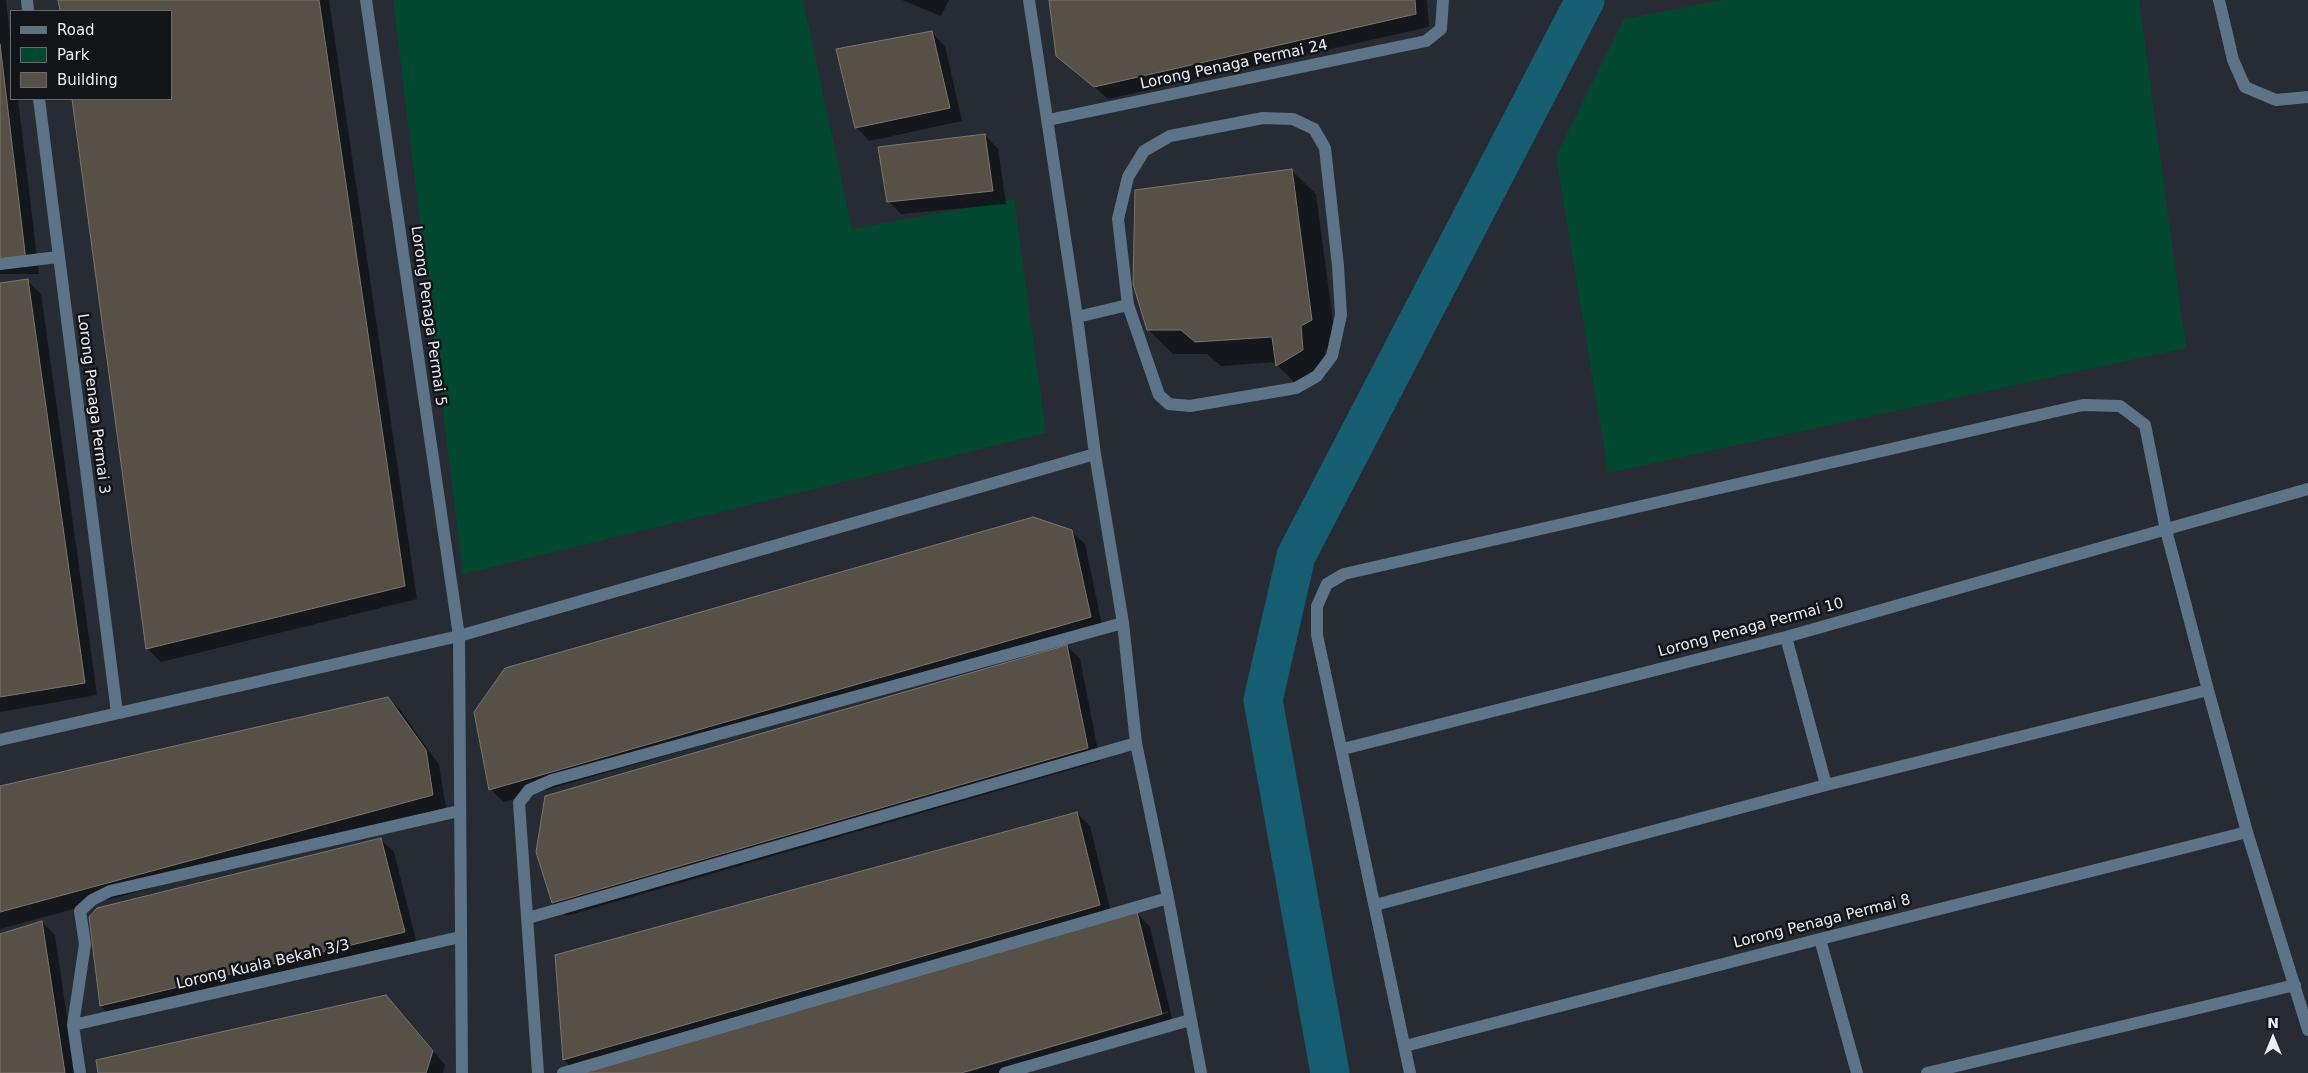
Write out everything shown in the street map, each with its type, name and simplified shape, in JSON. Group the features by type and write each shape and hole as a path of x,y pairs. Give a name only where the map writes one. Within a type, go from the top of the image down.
{"street":[{"name":"Lorong Penaga Permai 5","path":"366,0 459,636 462,1073"},
{"path":"1029,0 1077,317 1095,454 1123,623 1136,744 1168,898 1201,1073"},
{"name":"Lorong Penaga Permai 24","path":"1048,120 1426,41 1441,29 1442,0"},
{"path":"2219,0 2233,60 2245,87 2276,100 2308,98"},
{"name":"Lorong Penaga Permai 3","path":"39,100 117,713"},
{"path":"1263,118 1293,119 1314,129 1325,148 1338,266 1341,315 1332,356 1317,376 1296,388 1190,406 1170,404 1159,394 1128,305 1118,219 1128,177 1144,151 1170,136 1263,118"},
{"path":"0,264 58,257"},
{"path":"1077,317 1128,305"},
{"path":"1410,1073 1318,634 1317,606 1327,584 1344,574 2083,405 2120,406 2145,425 2166,530 2208,690 2247,832 2308,1030"},
{"path":"0,740 459,636 1095,454"},
{"name":"Lorong Penaga Permai 10","path":"1343,749 1786,637 2308,489"},
{"path":"538,1073 519,803 529,790 552,780 1123,623"},
{"path":"1786,637 1826,785"},
{"path":"1375,905 1826,785 2208,690"},
{"path":"528,918 1136,744"},
{"path":"80,1073 73,1025 85,944 80,912 92,900 110,891 459,811"},
{"name":"Lorong Penaga Permai 8","path":"1405,1046 1820,938 2247,832"},
{"path":"563,1073 1168,898"},
{"name":"Lorong Kuala Bekah 3/3","path":"73,1025 460,937"},
{"path":"1820,938 1857,1073"},
{"path":"1927,1073 2295,985"},
{"path":"1005,1073 1190,1020"}],"green space":[{"path":"393,0 803,0 852,229 1014,199 1046,433 463,574"},
{"path":"1722,0 2139,0 2186,348 1608,473 1556,156 1624,19"}],"building":[{"path":"58,0 319,0 405,586 146,649 72,100 172,100 172,10 60,10"},
{"path":"1049,0 1415,0 1416,14 1094,87 1056,56"},
{"path":"932,31 950,108 855,128 836,49"},
{"path":"0,44 26,261 0,261"},
{"path":"985,134 993,191 887,202 878,147"},
{"path":"1292,169 1312,320 1301,326 1303,350 1276,366 1272,337 1195,342 1181,330 1147,330 1133,284 1135,190"},
{"path":"28,279 85,683 0,697 0,283"},
{"path":"1033,517 1072,530 1091,617 489,790 474,712 505,668"},
{"path":"1067,645 1088,748 552,903 536,852 545,796"},
{"path":"388,697 426,750 433,795 0,912 0,786"},
{"path":"1077,812 1100,905 563,1060 555,955"},
{"path":"381,838 405,932 100,1006 89,917 97,908"},
{"path":"1137,912 1162,1014 961,1073 584,1073"},
{"path":"42,921 65,1073 0,1073 0,934"},
{"path":"386,995 433,1051 426,1073 98,1073 96,1060"}],"waterway":[{"path":"1330,1073 1263,700 1296,556 1585,0"}]}
